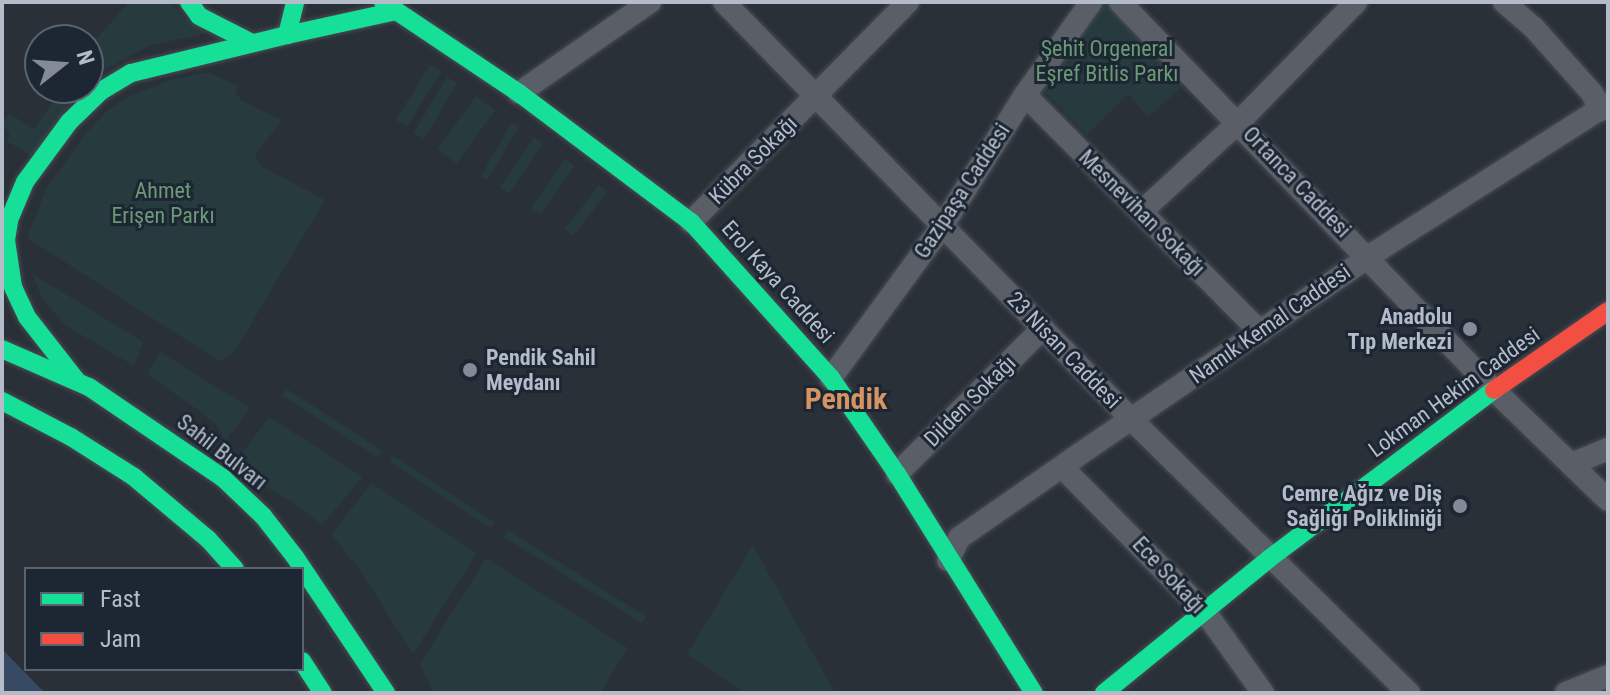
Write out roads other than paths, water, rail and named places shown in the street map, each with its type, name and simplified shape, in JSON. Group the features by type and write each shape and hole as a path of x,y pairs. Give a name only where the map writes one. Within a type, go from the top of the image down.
{"main road":[{"path":"189,2 199,16 252,43"},
{"path":"287,35 293,22 295,2"},
{"path":"77,381 27,317 13,287 6,240 9,220 25,182 69,122 117,80 147,66 287,35 395,5"},
{"name":"Erol Kaya Caddesi","path":"395,5 691,222 831,378 897,474 1034,693"},
{"name":"Lokman Hekim Caddesi","path":"1104,693 1494,390 1608,311"},
{"name":"Sahil Bulvarı","path":"2,349 77,381 223,478 263,516 302,567"},
{"path":"2,401 71,437 134,477 208,539 233,567"},
{"name":"Sahil Bulvarı","path":"304,570 386,693"},
{"path":"304,664 323,693"}],"street":[{"path":"519,93 650,2"},
{"name":"23 Nisan Caddesi","path":"724,2 1132,420 1265,569 1409,693"},
{"name":"Kübra Sokağı","path":"691,222 908,2"},
{"name":"Gazipaşa Caddesi","path":"831,378 943,225 1025,95 1091,2"},
{"name":"Ortanca Caddesi","path":"1120,2 1494,390 1608,500"},
{"path":"1141,212 1239,122 1356,2"},
{"path":"1511,9 1534,28 1605,110"},
{"name":"Mesnevihan Sokağı","path":"1025,95 1260,332"},
{"name":"Namık Kemal Caddesi","path":"948,560 959,538 1368,257 1605,110"},
{"name":"Dilden Sokağı","path":"897,474 1043,328"},
{"path":"1572,464 1608,449"},
{"name":"Ece Sokağı","path":"1062,467 1206,613 1263,693"},
{"path":"1566,693 1608,676"}],"water":[{"path":"2,649 45,693 2,693"}],"place":[{"name":"Anadolu Tıp Merkezi","path":"1470,329"},
{"name":"Pendik Sahil Meydanı","path":"470,370"},
{"name":"Cemre Ağız ve Diş Sağlığı Polikliniği","path":"1460,506"}],"district":[{"name":"Pendik","path":"846,399"}],"park label":[{"name":"Şehit Orgeneral Eşref Bitlis Parkı","path":"1107,60"},
{"name":"Ahmet Erişen Parkı","path":"163,202"}]}
